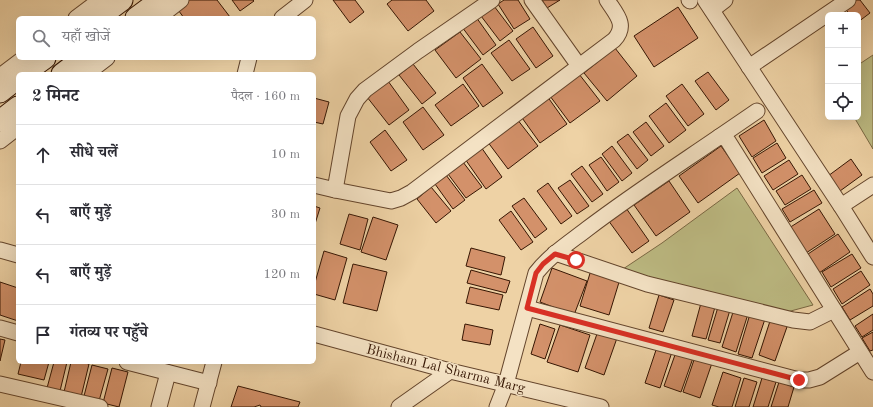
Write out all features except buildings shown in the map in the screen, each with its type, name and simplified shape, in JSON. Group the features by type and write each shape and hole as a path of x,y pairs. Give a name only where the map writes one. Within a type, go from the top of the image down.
{"main road":[{"path":"101,16 122,0"},
{"path":"139,16 160,0"},
{"path":"26,72 42,60"},
{"path":"65,72 80,60"},
{"path":"0,92 16,80"},
{"path":"0,121 16,109"}],"street":[{"path":"79,16 100,0"},
{"path":"161,16 181,0"},
{"path":"285,16 305,0"},
{"path":"335,190 348,116 357,99 365,90 492,0"},
{"path":"532,0 579,66"},
{"path":"316,185 335,190 391,201 412,192 614,40 620,34 621,25 619,18 606,0"},
{"path":"725,0 708,5 873,257"},
{"path":"749,67 848,0"},
{"path":"0,76 21,60"},
{"path":"89,72 104,60"},
{"path":"246,72 248,60"},
{"path":"497,407 506,384 536,273 543,264 600,220 758,111"},
{"path":"0,141 16,129"},
{"path":"719,137 725,138 728,141 873,372"},
{"path":"841,206 873,185"},
{"path":"0,250 16,254"},
{"path":"555,254 648,284 793,320 810,322 834,310"},
{"path":"527,308 799,380 809,380 820,377 860,352"},
{"path":"0,328 16,332"},
{"name":"Bhisham Lal Sharma Marg","path":"316,335 450,371 601,407"},
{"path":"134,364 209,383"},
{"path":"202,407 214,364"},
{"path":"399,407 450,371"},
{"path":"159,407 168,373"},
{"path":"0,384 44,401 100,407"}],"shaded area":[{"path":"873,55 873,149 856,120 861,120 861,63"},
{"path":"737,188 813,305 787,312 673,286 623,269 662,243"}],"route":[{"path":"576,260 555,254 543,264 536,273 527,308 799,380"}]}
